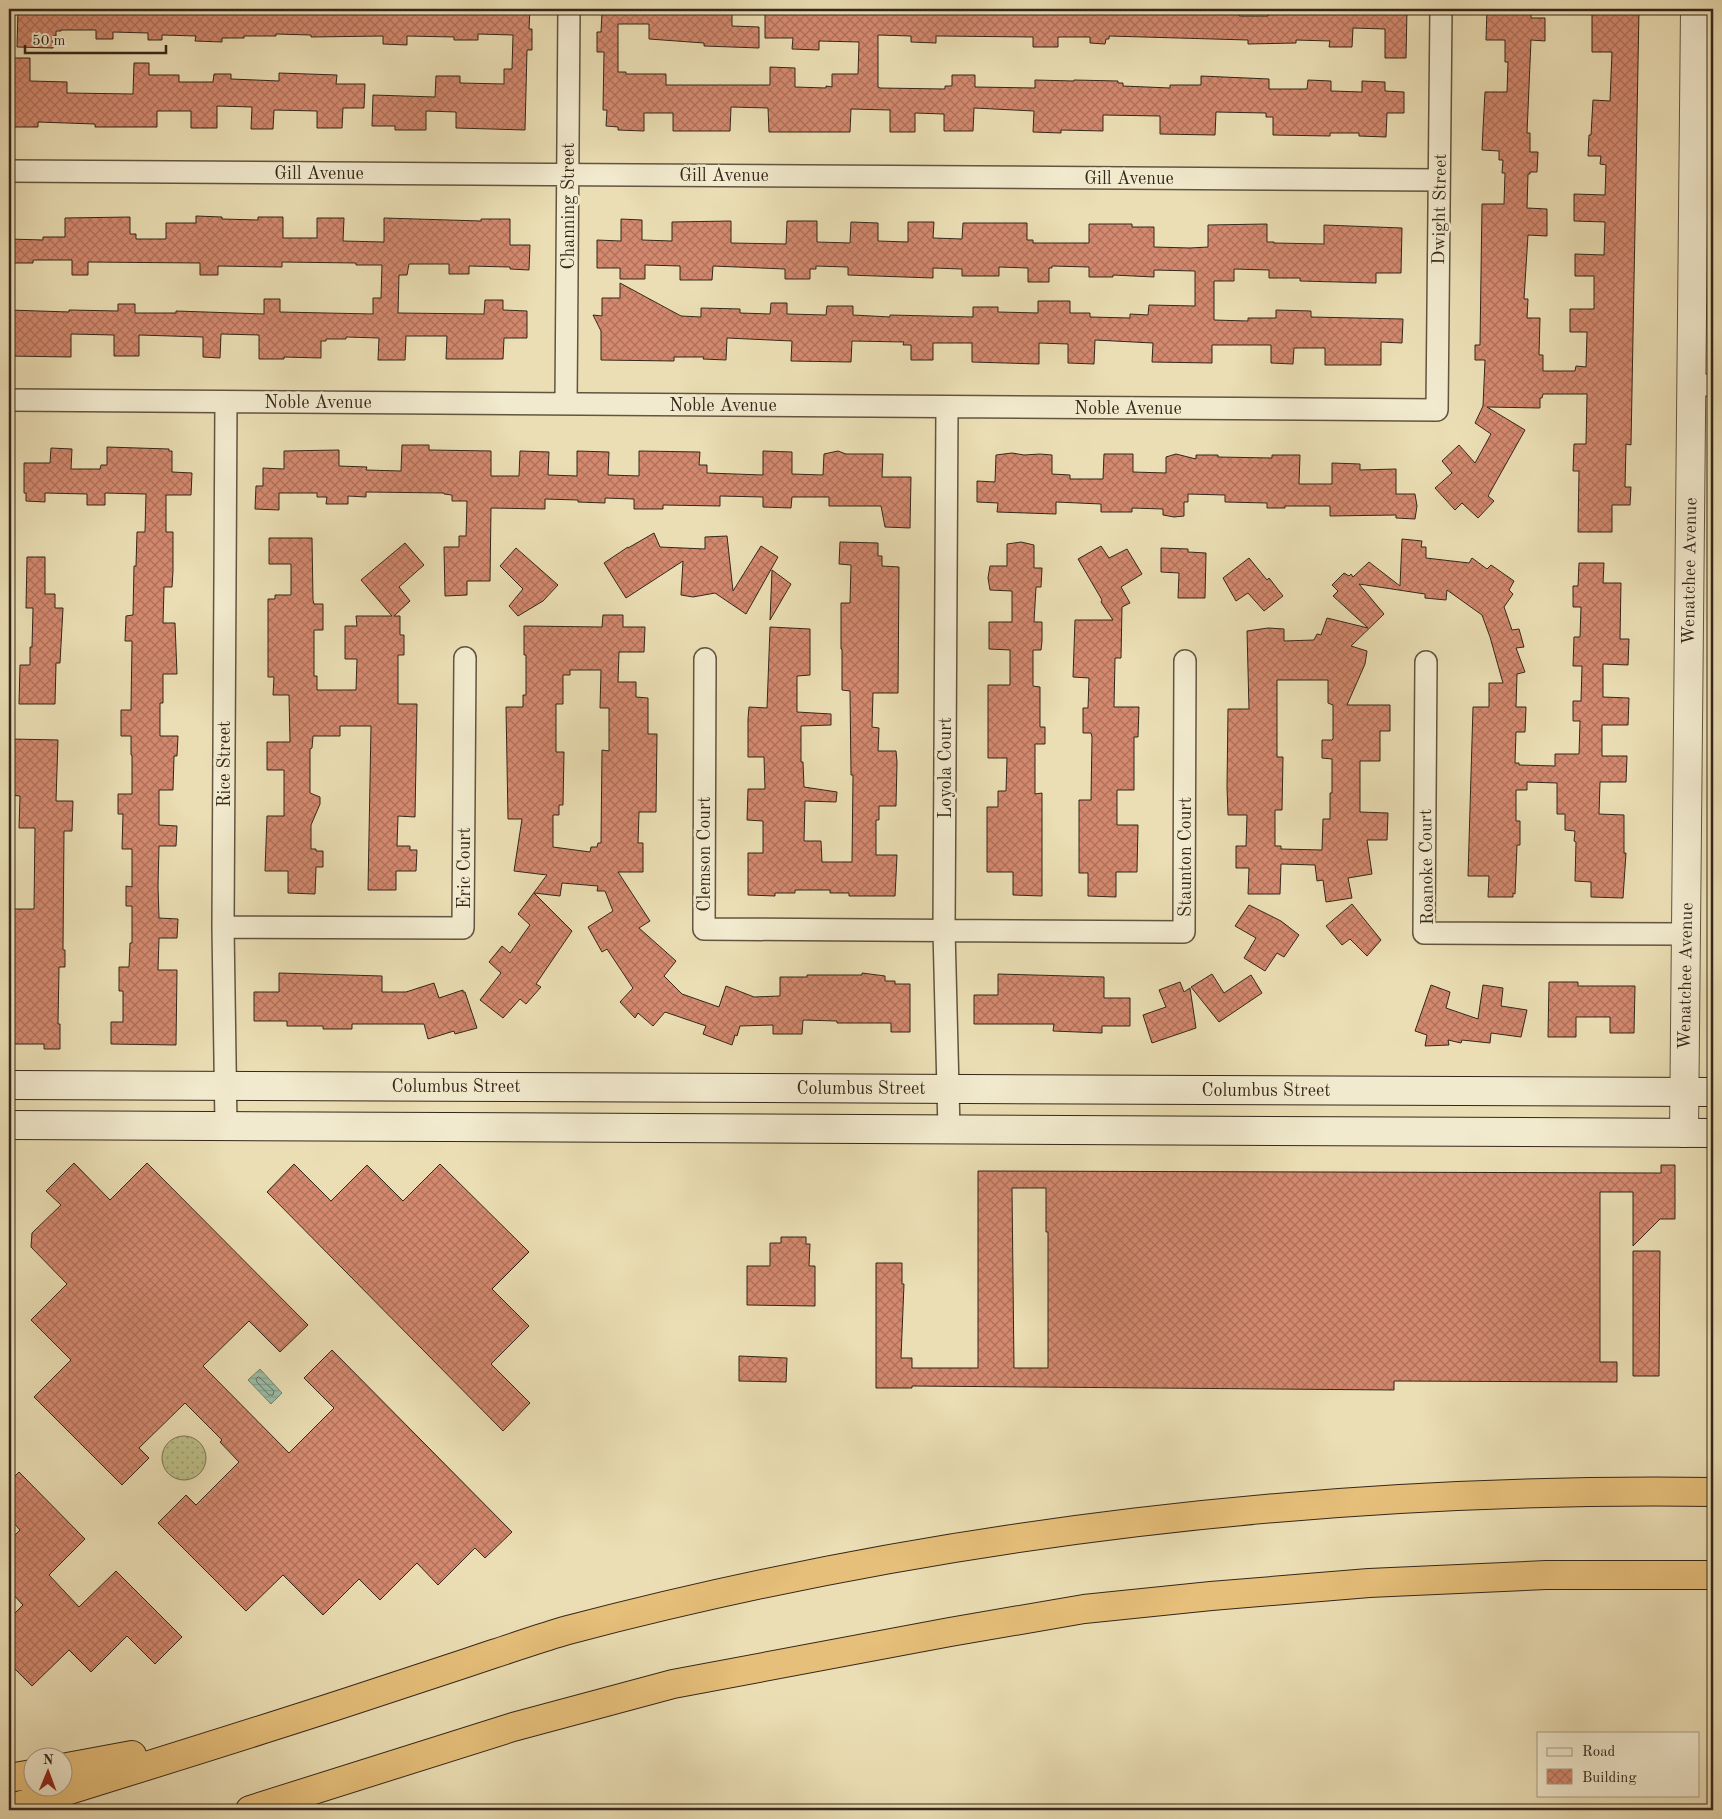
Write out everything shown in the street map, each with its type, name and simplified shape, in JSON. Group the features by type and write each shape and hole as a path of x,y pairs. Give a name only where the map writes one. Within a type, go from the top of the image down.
{"highway":[{"path":"9,1809 263,1730 564,1631 690,1600 816,1573 944,1550 1201,1515 1330,1504 1502,1494 1632,1491 1713,1492"},
{"path":"250,1810 513,1727 673,1684 950,1632 1084,1610 1211,1596 1369,1583 1546,1575 1713,1575"},
{"path":"72,1766 263,1730"},
{"path":"9,1778 22,1776"}],"main road":[{"name":"Wenatchee Avenue","path":"1684,1133 1685,934 1702,385 1696,9"},
{"name":"Columbus Street","path":"9,1085 225,1084 1713,1092"},
{"path":"9,1126 226,1125 1713,1133"}],"street":[{"name":"Channing Street","path":"566,404 569,9"},
{"name":"Dwight Street","path":"1437,410 1441,9"},
{"name":"Gill Avenue","path":"9,171 1439,180"},
{"name":"Noble Avenue","path":"9,400 1437,410"},
{"name":"Rice Street","path":"226,402 223,927 226,1125"},
{"name":"Loyola Court","path":"947,407 944,930 949,1130"},
{"name":"Eric Court","path":"223,927 463,928 465,658"},
{"name":"Clemson Court","path":"705,659 704,929 944,930"},
{"name":"Staunton Court","path":"944,930 1184,932 1185,661"},
{"name":"Roanoke Court","path":"1426,662 1424,933 1685,934"}],"shaded area":[{"path":"184,1436 196,1440 202,1446 206,1458 202,1470 196,1476 184,1480 172,1476 166,1470 162,1458 166,1446 172,1440"}],"water":[{"path":"260,1369 282,1393 271,1404 248,1380"}],"building":[{"path":"18,9 530,9 529,29 532,29 532,50 527,50 525,130 456,128 456,112 426,111 426,130 395,130 395,126 372,126 373,95 435,97 436,76 460,76 460,83 504,84 504,69 512,69 513,35 478,34 478,40 454,40 454,37 407,36 407,45 383,44 383,36 311,37 311,35 276,34 276,36 222,38 222,42 195,41 196,36 162,35 162,40 148,40 148,33 113,32 113,39 96,39 96,30 61,30 56,31 56,36 53,36 53,48 17,47"},
{"path":"606,9 732,9 732,26 759,27 759,48 704,46 704,43 649,39 649,24 618,24 618,72 626,72 626,74 666,74 666,85 770,85 770,67 795,68 795,87 826,88 826,86 832,87 832,74 858,74 859,42 819,41 819,50 792,49 793,38 765,38 765,9 1239,9 1239,16 1268,16 1268,13 1280,13 1280,9 1301,9 1301,12 1339,12 1339,9 1407,9 1406,58 1385,58 1385,29 1353,28 1352,47 1329,47 1330,41 1296,40 1296,43 1248,44 1248,40 1109,36 1105,44 1090,43 1090,37 1058,37 1058,47 1033,47 1033,37 936,36 936,43 911,42 911,36 878,35 878,87 880,88 945,89 945,86 952,86 952,75 975,75 975,87 1035,88 1035,80 1074,80 1118,81 1118,83 1123,83 1123,86 1170,88 1170,85 1201,85 1201,76 1269,79 1269,89 1307,89 1308,80 1331,81 1331,91 1362,92 1362,81 1385,82 1385,91 1404,92 1404,113 1387,113 1386,137 1359,136 1359,133 1330,133 1330,136 1273,135 1273,117 1266,117 1266,113 1216,112 1215,135 1160,134 1160,116 1103,115 1103,131 1061,130 1061,133 1033,132 1034,111 974,108 973,131 944,131 944,114 915,113 915,132 890,132 890,110 851,109 850,132 769,132 768,108 731,107 730,131 673,131 673,113 644,113 644,131 618,130 618,127 606,126 607,110 603,110 604,52 597,52 597,32 601,32 602,13 606,13"},
{"path":"1487,9 1531,9 1531,18 1545,18 1545,41 1531,40 1527,133 1530,133 1530,152 1538,152 1537,172 1530,172 1528,174 1527,208 1547,209 1547,236 1528,235 1524,299 1528,299 1527,318 1540,318 1539,355 1543,355 1543,371 1575,371 1576,366 1586,367 1587,332 1570,332 1570,309 1594,309 1594,276 1575,276 1575,254 1604,255 1605,222 1574,221 1574,194 1605,195 1606,165 1600,164 1601,156 1588,156 1589,135 1591,135 1593,100 1610,101 1612,52 1592,52 1592,9 1639,9 1631,445 1626,444 1625,487 1631,487 1630,505 1612,505 1612,532 1578,532 1579,471 1573,471 1574,444 1586,444 1587,394 1543,394 1542,398 1540,398 1540,408 1487,407 1525,430 1488,496 1494,501 1478,518 1462,503 1455,510 1435,488 1452,473 1442,461 1459,445 1475,463 1491,434 1475,423 1483,406 1485,360 1475,360 1475,345 1480,345 1482,204 1504,204 1505,173 1502,173 1503,160 1499,160 1499,151 1482,150 1485,92 1507,92 1508,62 1505,62 1505,40 1486,40"},
{"path":"12,58 30,58 30,81 67,82 67,93 133,94 134,63 149,63 149,75 179,75 179,82 213,82 214,74 231,74 231,79 279,81 279,73 337,75 336,84 365,84 364,108 343,108 342,128 317,128 317,111 274,110 273,129 251,129 252,107 217,106 217,128 191,128 191,111 157,111 157,127 95,127 95,124 38,122 38,127 12,127"},
{"path":"196,216 258,220 258,217 283,217 283,238 317,238 317,218 344,218 343,241 384,242 384,218 481,221 481,219 510,219 510,245 530,245 529,270 510,269 510,267 469,266 469,274 449,274 449,264 409,264 407,275 399,275 398,313 484,314 485,300 503,300 503,310 527,311 527,338 504,338 503,359 446,359 447,336 406,336 405,360 378,360 379,338 346,337 346,339 326,339 326,341 321,341 321,358 284,357 284,359 259,359 259,335 221,334 220,358 203,357 203,337 139,335 139,356 114,356 114,335 71,334 71,357 9,356 9,310 118,311 118,304 135,304 135,313 176,313 176,311 264,314 264,299 280,299 280,312 373,314 373,298 381,298 382,265 282,262 282,267 218,266 218,275 200,275 200,263 88,262 88,275 72,275 72,260 33,260 33,263 9,263 9,239 43,240 43,237 65,237 65,218 130,217 130,234 136,234 136,239 166,239 166,223 196,223"},
{"path":"621,219 642,220 642,240 672,241 672,222 731,221 731,243 786,244 787,221 817,221 817,242 850,243 851,222 878,223 878,241 908,242 908,222 934,222 933,238 962,239 963,223 1027,223 1027,240 1033,240 1033,243 1089,243 1089,224 1132,224 1132,227 1154,227 1154,247 1190,248 1208,247 1208,225 1267,224 1267,242 1324,244 1324,225 1402,228 1401,273 1376,273 1376,283 1300,281 1300,278 1269,278 1269,270 1234,269 1234,281 1214,281 1214,320 1248,321 1248,318 1276,318 1276,310 1311,311 1311,317 1403,319 1402,343 1381,342 1381,365 1325,365 1325,348 1294,348 1293,364 1271,363 1271,345 1212,345 1212,363 1152,362 1153,343 1095,340 1094,364 1068,363 1068,344 1039,343 1039,364 972,362 972,343 933,343 933,360 911,360 911,345 903,345 904,342 852,341 851,362 791,361 792,341 727,338 726,360 703,359 704,357 674,357 674,361 601,360 601,331 593,315 602,316 602,298 620,298 620,283 681,316 701,317 701,308 740,309 740,313 770,314 771,303 787,303 787,314 826,315 827,306 853,306 853,315 890,317 890,315 973,317 973,307 998,307 998,312 1038,313 1038,301 1070,301 1070,313 1090,313 1090,317 1130,318 1130,314 1148,315 1149,305 1195,306 1195,271 1154,270 1154,277 1113,275 1113,277 1089,277 1089,267 1052,266 1052,268 1049,268 1049,282 1028,282 1028,268 999,267 999,276 962,276 962,269 933,268 933,278 848,275 848,267 816,266 816,269 810,269 810,279 785,279 785,269 713,266 712,280 680,280 680,266 645,265 645,279 620,279 620,268 597,268 597,240 621,241"},
{"path":"402,445 429,445 429,450 491,451 491,476 519,476 520,451 549,452 548,475 577,476 577,451 609,452 608,475 639,476 639,451 700,452 699,465 707,465 707,473 763,475 763,451 792,452 792,474 823,475 824,454 838,451 846,454 883,454 882,477 911,477 910,528 885,527 881,506 829,506 829,497 792,497 791,508 763,507 763,497 720,496 720,506 663,505 663,509 634,509 634,499 605,498 605,503 545,499 545,509 491,508 490,581 467,581 467,595 445,596 444,547 459,547 459,536 466,536 467,501 452,501 452,495 444,493 366,492 366,497 348,496 348,504 326,504 327,497 317,497 317,493 279,493 279,510 255,509 256,486 263,486 263,468 284,469 284,451 339,450 339,466 367,467 366,470 401,471"},
{"path":"107,447 169,449 169,451 172,451 172,472 192,473 191,495 166,495 166,532 173,532 173,571 172,587 164,587 163,623 175,623 177,674 163,674 163,703 160,703 160,736 178,736 177,756 174,756 173,790 159,790 159,825 177,826 176,846 159,846 158,886 159,918 178,919 177,938 159,938 158,970 177,970 176,1045 111,1044 111,1022 123,1022 123,991 119,991 119,967 129,967 130,943 132,943 132,906 126,906 126,886 132,887 132,849 122,849 123,814 118,814 118,794 132,794 131,736 121,736 121,710 131,710 132,641 125,641 126,616 133,615 137,532 145,532 146,494 105,493 105,505 87,505 87,494 45,493 45,502 26,501 26,493 24,493 24,463 50,463 51,448 72,449 71,469 100,469 101,465 107,465"},
{"path":"1012,453 1052,455 1052,474 1070,475 1070,479 1103,479 1104,454 1133,454 1133,472 1166,473 1166,457 1176,454 1196,459 1196,455 1272,458 1272,455 1300,455 1299,484 1332,484 1332,463 1360,464 1360,470 1396,469 1396,494 1415,494 1417,506 1415,519 1396,518 1396,515 1330,516 1330,506 1267,508 1267,503 1225,502 1225,495 1188,494 1188,502 1184,502 1184,516 1174,517 1163,515 1163,509 1132,508 1132,512 1101,512 1101,504 1056,502 1056,514 997,512 998,503 977,502 977,481 995,482 996,455"},
{"path":"654,533 660,547 705,549 705,537 727,536 733,591 761,546 778,557 746,614 715,593 693,597 681,595 683,561 626,598 604,563"},
{"path":"269,538 312,538 313,600 314,604 323,604 323,630 314,630 314,676 317,676 317,690 356,690 357,659 345,659 345,626 357,626 356,616 392,616 361,580 405,543 424,565 399,587 410,601 394,616 400,616 400,635 404,635 404,655 398,655 398,704 417,704 415,817 398,816 397,846 410,846 410,850 417,850 416,871 396,871 396,890 368,890 371,726 340,726 340,736 313,736 312,748 310,749 310,793 320,797 320,804 311,825 311,849 323,851 323,867 316,867 315,894 288,893 288,871 265,871 267,816 284,816 284,770 267,770 267,742 290,742 289,695 273,695 274,677 268,677 268,599 275,599 275,595 291,595 291,564 269,564"},
{"path":"1402,539 1422,541 1421,547 1426,547 1426,558 1469,563 1472,558 1487,569 1491,565 1514,581 1509,590 1513,594 1504,607 1512,630 1519,629 1524,647 1516,648 1525,672 1517,674 1516,707 1526,707 1525,732 1516,732 1515,763 1519,763 1519,765 1555,766 1555,754 1579,754 1580,721 1573,721 1573,701 1581,701 1582,666 1573,666 1574,637 1580,637 1581,607 1573,607 1573,586 1578,586 1579,563 1604,563 1603,583 1621,583 1620,639 1629,639 1628,665 1603,664 1603,697 1629,698 1628,725 1602,725 1602,756 1627,756 1626,782 1600,782 1599,814 1624,815 1624,853 1626,853 1623,898 1591,897 1591,882 1575,881 1575,831 1565,830 1565,814 1557,814 1557,783 1527,782 1527,790 1516,790 1516,821 1520,821 1520,845 1517,845 1515,894 1513,893 1513,897 1488,897 1489,876 1468,876 1473,707 1489,707 1489,683 1503,683 1482,615 1447,590 1446,600 1425,598 1425,594 1359,584 1384,614 1351,646 1367,651 1365,664 1347,705 1390,705 1390,731 1380,731 1380,761 1360,761 1360,812 1388,813 1387,840 1367,840 1372,874 1348,878 1352,898 1326,902 1323,880 1317,881 1315,865 1281,864 1280,894 1248,894 1249,868 1236,868 1236,846 1246,846 1247,815 1228,815 1227,787 1228,709 1249,709 1247,631 1268,628 1284,629 1284,641 1314,640 1317,634 1321,635 1327,618 1368,628 1333,596 1338,591 1332,585 1344,573 1349,576 1351,574 1353,577 1369,562 1400,586","holes":["1277,680 1328,680 1328,703 1333,705 1333,739 1322,740 1322,758 1332,759 1332,793 1330,793 1330,819 1323,819 1322,850 1281,849 1281,846 1275,846 1275,810 1282,810 1283,757 1277,757"]},
{"path":"840,542 878,543 878,556 882,556 882,566 899,567 898,693 873,693 872,727 879,728 878,751 896,751 896,806 879,806 879,820 876,820 876,855 897,855 895,896 849,896 849,893 830,893 830,890 795,890 795,893 775,893 775,896 748,895 748,853 763,853 763,821 747,820 748,789 765,789 764,757 748,757 748,719 749,707 767,708 770,627 810,629 810,675 797,676 797,712 831,714 831,725 801,726 801,762 803,762 804,787 837,792 836,802 805,801 804,841 821,841 822,862 852,862 853,775 851,775 850,691 842,690 841,649 841,603 850,603 851,565 839,564"},
{"path":"1021,542 1034,545 1034,568 1042,568 1041,587 1036,587 1034,622 1042,622 1042,641 1041,650 1033,650 1033,686 1040,687 1040,727 1045,727 1045,744 1035,744 1035,794 1042,793 1042,896 1013,895 1013,872 987,872 987,807 998,807 998,791 1006,791 1007,758 988,758 988,685 1010,685 1010,650 989,649 989,622 1012,622 1012,591 990,590 988,578 990,566 1007,566 1007,544"},
{"path":"1101,546 1109,558 1127,549 1142,574 1121,587 1130,603 1122,607 1121,658 1115,658 1114,707 1139,707 1138,737 1134,737 1134,790 1117,790 1117,825 1138,825 1137,872 1116,872 1116,897 1088,896 1088,873 1079,873 1079,800 1091,800 1092,737 1091,733 1083,733 1083,708 1088,708 1089,678 1073,677 1075,620 1113,620 1078,559"},
{"path":"516,548 558,585 543,601 518,616 509,606 523,589 500,566"},
{"path":"1161,548 1188,549 1188,552 1206,553 1205,598 1178,598 1179,573 1161,572"},
{"path":"27,557 45,557 45,594 55,594 55,608 63,608 60,663 56,663 55,704 19,704 20,665 30,665 30,647 32,647 33,608 26,608"},
{"path":"1249,558 1267,580 1269,578 1283,596 1264,611 1248,593 1236,601 1223,578"},
{"path":"772,570 791,584 770,620"},
{"path":"603,615 623,615 623,627 645,627 644,652 619,652 618,682 636,682 636,697 648,698 648,734 657,734 656,812 639,812 638,843 643,843 643,872 618,872 650,921 639,928 676,961 664,976 682,994 719,1007 726,986 754,997 780,996 780,977 862,975 862,973 885,976 885,981 895,981 895,984 910,984 910,1032 891,1032 891,1023 837,1023 837,1021 803,1020 802,1034 773,1034 773,1025 740,1026 732,1045 703,1034 706,1026 665,1012 653,1026 638,1013 635,1018 620,1002 633,988 607,949 602,952 588,927 613,911 605,891 597,891 598,886 562,883 560,896 534,893 572,931 536,984 541,987 526,1004 520,999 503,1018 480,1000 501,973 489,962 502,946 510,953 530,925 518,914 547,875 514,871 522,819 508,819 506,707 523,707 523,695 526,695 524,626 602,627","holes":["570,670 601,670 600,708 609,708 609,751 602,750 601,843 598,843 597,847 591,847 590,852 553,847 553,815 559,815 559,805 563,805 564,752 556,752 556,704 563,704 563,675 570,675"]},
{"path":"11,739 58,740 56,801 73,801 72,831 64,831 63,950 65,950 65,967 59,967 58,1024 60,1024 60,1049 44,1049 44,1044 9,1044 12,966 9,966 9,909 34,909 35,828 19,828 20,796 9,795"},
{"path":"1352,904 1381,940 1367,956 1350,939 1342,945 1326,926"},
{"path":"1249,905 1281,921 1299,935 1284,957 1277,953 1265,971 1244,958 1256,938 1235,926"},
{"path":"279,973 382,976 382,992 406,992 434,983 439,998 463,990 477,1028 455,1034 454,1031 428,1039 424,1024 352,1024 352,1029 323,1029 323,1026 287,1026 287,1021 254,1021 254,992 279,992"},
{"path":"998,974 1104,977 1104,998 1130,998 1130,1026 1102,1026 1102,1033 1053,1031 1054,1024 974,1024 974,995 998,995"},
{"path":"1212,974 1224,993 1251,975 1262,993 1219,1022 1191,987"},
{"path":"1180,982 1184,992 1190,988 1196,1028 1152,1043 1143,1015 1166,1007 1159,990"},
{"path":"1549,982 1578,982 1578,986 1635,986 1634,1033 1610,1033 1610,1017 1576,1017 1576,1037 1548,1037"},
{"path":"1431,985 1450,992 1446,1008 1478,1019 1483,985 1503,988 1501,1006 1527,1010 1521,1037 1491,1033 1490,1043 1462,1040 1461,1043 1448,1040 1449,1045 1425,1046 1427,1035 1415,1031"},
{"path":"74,1163 110,1200 147,1163 308,1325 280,1352 249,1321 203,1366 289,1453 334,1408 304,1378 332,1350 512,1532 485,1558 475,1548 438,1585 417,1563 380,1600 359,1579 323,1615 283,1575 246,1611 158,1523 186,1495 196,1505 239,1462 220,1442 222,1440 185,1403 139,1448 149,1458 122,1485 34,1397 71,1360 31,1320 67,1284 31,1247 32,1233 61,1205 46,1191"},
{"path":"294,1164 331,1201 367,1165 403,1201 440,1164 529,1252 492,1289 529,1326 491,1364 530,1403 503,1431 267,1192"},
{"path":"1661,1165 1675,1165 1675,1219 1660,1219 1633,1246 1633,1192 1600,1192 1600,1362 1617,1362 1617,1382 1394,1381 1394,1390 912,1386 912,1388 876,1388 876,1263 902,1263 902,1284 904,1284 901,1358 912,1358 912,1368 978,1368 978,1171 1661,1173","holes":["1012,1188 1046,1188 1046,1232 1048,1232 1048,1368 1014,1368"]},
{"path":"781,1237 806,1237 806,1244 810,1244 809,1266 815,1266 815,1306 747,1305 747,1266 770,1266 770,1243 781,1243"},
{"path":"1633,1251 1660,1251 1659,1376 1633,1376"},
{"path":"739,1356 787,1358 786,1382 739,1381"},
{"path":"19,1472 85,1539 49,1575 79,1607 116,1571 182,1637 155,1664 127,1636 91,1672 69,1650 32,1686 9,1663 9,1619 23,1605 9,1590 9,1541 20,1530 9,1518 9,1482"}]}
